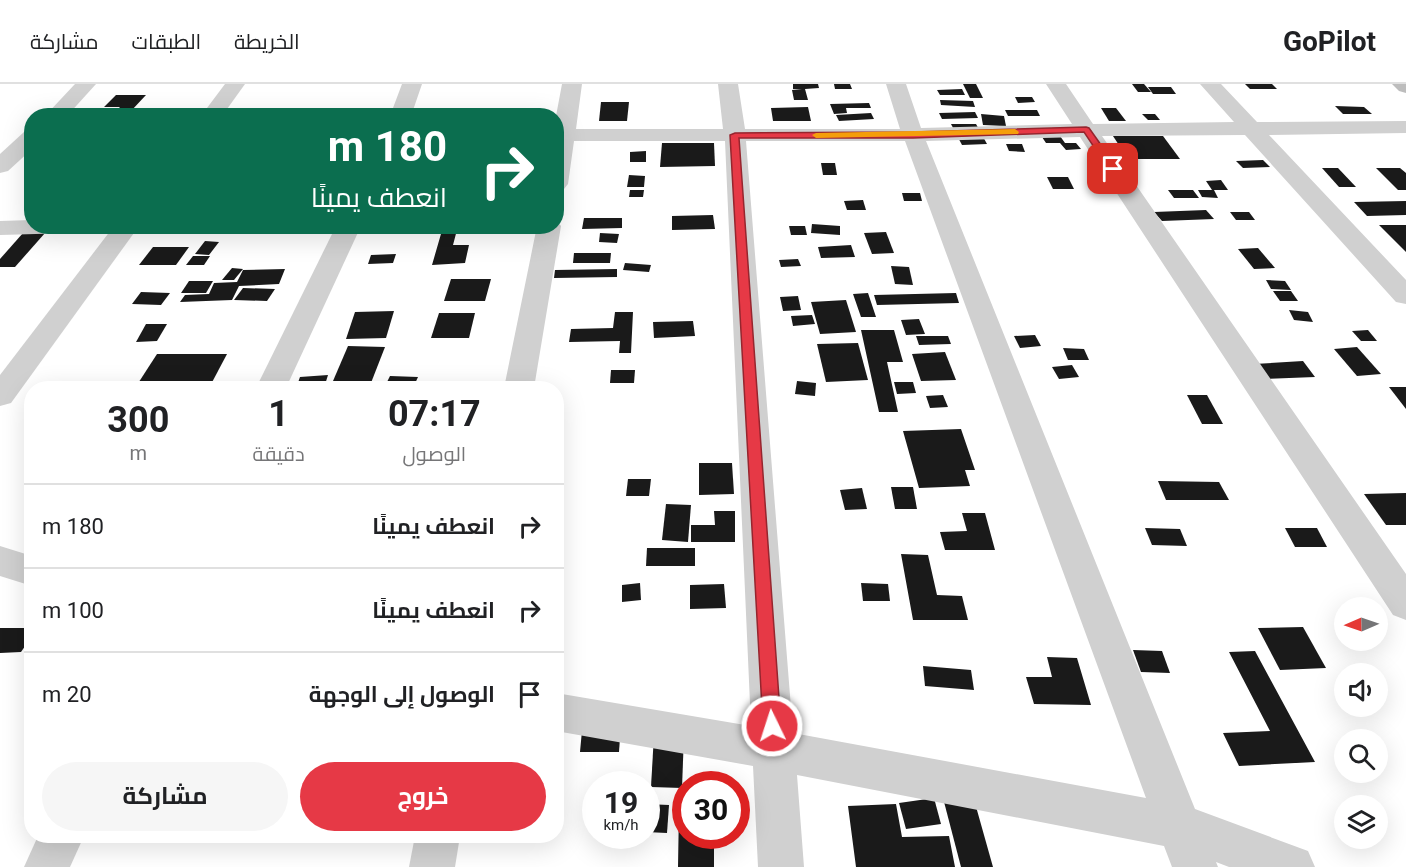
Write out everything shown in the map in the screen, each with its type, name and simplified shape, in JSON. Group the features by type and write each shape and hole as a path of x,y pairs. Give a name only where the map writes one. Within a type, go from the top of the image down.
{"street":[{"path":"63,108 86,84"},
{"path":"217,108 235,84"},
{"path":"403,108 412,84"},
{"path":"564,121 572,84"},
{"path":"728,84 735,135 781,867"},
{"path":"896,84 913,135 1195,867"},
{"path":"1056,84 1406,604"},
{"path":"1210,84 1406,296"},
{"path":"1402,84 1406,87"},
{"path":"564,135 913,135 1086,130 1406,127"},
{"path":"0,166 17,145"},
{"path":"0,228 24,227"},
{"path":"0,396 121,234"},
{"path":"274,381 345,234"},
{"path":"520,381 548,234"},
{"path":"0,561 24,568"},
{"path":"564,713 774,750 1179,826 1292,867"},
{"path":"46,867 58,843"},
{"path":"432,867 437,843"}],"building":[{"path":"793,84 818,84 819,88 805,89 808,100 794,100 792,90 802,89 793,89"},
{"path":"834,84 850,84 852,89 835,89"},
{"path":"963,84 976,84 983,98 970,98"},
{"path":"1132,84 1144,84 1151,92 1138,92"},
{"path":"1245,84 1272,84 1277,89 1250,89"},
{"path":"1148,87 1171,87 1176,94 1153,94"},
{"path":"962,89 965,95 940,95 937,90"},
{"path":"116,95 146,95 134,108 104,107"},
{"path":"1015,97 1032,97 1035,102 1018,103"},
{"path":"940,100 973,101 975,107 941,105"},
{"path":"601,102 629,102 627,121 599,121"},
{"path":"869,103 871,108 846,108 847,113 834,114 830,104"},
{"path":"1335,106 1364,107 1372,114 1343,114"},
{"path":"808,107 811,121 773,121 771,108"},
{"path":"1101,108 1116,108 1126,121 1109,121"},
{"path":"1005,110 1037,110 1040,116 1008,116"},
{"path":"975,112 978,118 942,119 939,113"},
{"path":"871,113 874,119 839,121 836,115"},
{"path":"981,114 1004,116 1006,126 983,125"},
{"path":"1142,114 1155,114 1160,120 1148,120"},
{"path":"951,124 976,124 987,144 962,145"},
{"path":"1060,136 1065,143 1076,143 1081,149 1066,150 1060,143 1046,143 1042,137"},
{"path":"1113,136 1163,136 1180,159 1128,159"},
{"path":"662,143 714,143 715,166 660,167"},
{"path":"1006,144 1022,144 1025,152 1009,151"},
{"path":"646,151 646,162 630,162 630,152"},
{"path":"1263,160 1270,167 1243,168 1236,161"},
{"path":"821,163 835,163 837,175 823,175"},
{"path":"1322,168 1338,168 1356,187 1339,187"},
{"path":"1376,168 1400,168 1406,173 1406,190 1398,190"},
{"path":"629,175 645,176 644,187 627,187"},
{"path":"1047,177 1068,177 1074,189 1053,189"},
{"path":"1221,180 1228,190 1212,190 1206,181"},
{"path":"630,190 644,190 643,197 629,197"},
{"path":"1168,190 1193,190 1199,198 1174,198"},
{"path":"1198,190 1214,190 1218,198 1202,197"},
{"path":"902,193 920,193 922,201 904,201"},
{"path":"863,200 866,210 847,210 844,201"},
{"path":"1406,201 1406,215 1367,216 1354,202"},
{"path":"1206,210 1214,219 1162,221 1154,212"},
{"path":"1230,212 1249,212 1255,220 1236,220"},
{"path":"713,215 715,229 672,230 672,216"},
{"path":"584,218 622,218 622,228 582,229"},
{"path":"812,224 840,226 840,235 811,233"},
{"path":"1379,225 1406,225 1406,252"},
{"path":"789,226 805,226 807,235 791,235"},
{"path":"886,232 894,253 872,254 864,233"},
{"path":"23,233 44,234 15,267 0,267 0,259"},
{"path":"600,233 619,234 617,243 599,242"},
{"path":"441,234 456,234 453,245 469,245 465,263 432,265"},
{"path":"205,241 219,242 209,255 195,254"},
{"path":"851,245 855,257 821,258 818,247"},
{"path":"153,247 189,247 176,265 139,265"},
{"path":"1258,248 1275,268 1254,269 1238,249"},
{"path":"574,253 611,253 610,263 573,263"},
{"path":"396,254 393,263 368,264 371,255"},
{"path":"193,256 210,256 204,265 186,265"},
{"path":"798,259 801,266 781,267 779,260"},
{"path":"625,263 651,265 649,272 623,270"},
{"path":"891,266 909,267 913,285 895,284"},
{"path":"232,268 243,269 234,280 222,280"},
{"path":"285,269 279,284 239,286 232,300 180,302 185,295 209,294 214,283 237,282 243,270"},
{"path":"617,269 617,277 554,278 555,270"},
{"path":"451,279 491,279 485,301 444,301"},
{"path":"1266,280 1285,281 1291,290 1271,289"},
{"path":"189,281 213,281 206,293 181,293"},
{"path":"243,288 275,289 267,301 234,300"},
{"path":"1273,291 1291,291 1298,301 1280,301"},
{"path":"141,292 170,293 161,305 132,304"},
{"path":"868,293 876,317 861,317 853,294"},
{"path":"956,293 959,303 877,305 874,295"},
{"path":"798,296 801,310 783,311 780,297"},
{"path":"846,300 856,332 820,334 811,302"},
{"path":"1289,310 1308,312 1313,322 1294,320"},
{"path":"394,311 386,338 346,339 355,312"},
{"path":"615,312 633,312 631,353 619,353 620,341 569,342 571,329 613,328"},
{"path":"439,313 475,313 469,338 431,338"},
{"path":"812,315 815,324 793,326 791,316"},
{"path":"919,319 925,334 906,335 901,320"},
{"path":"693,321 695,336 654,338 653,322"},
{"path":"146,324 167,324 157,341 136,342"},
{"path":"861,330 894,330 903,362 887,362 898,412 879,412"},
{"path":"1368,330 1377,341 1361,341 1352,331"},
{"path":"1035,335 1041,346 1020,348 1014,336"},
{"path":"916,336 948,336 951,344 919,345"},
{"path":"858,343 868,380 826,382 817,344"},
{"path":"348,346 385,347 372,381 333,381"},
{"path":"1357,347 1381,374 1357,376 1334,349"},
{"path":"1063,348 1084,349 1089,360 1068,360"},
{"path":"945,352 956,380 921,381 912,354"},
{"path":"157,354 227,354 213,381 140,381"},
{"path":"1303,361 1315,377 1265,379 1254,364"},
{"path":"1072,365 1079,377 1059,379 1052,367"},
{"path":"611,370 635,370 634,383 610,383"},
{"path":"328,375 326,381 299,381 300,377"},
{"path":"390,376 418,377 416,381 388,381"},
{"path":"797,381 816,383 815,396 795,394"},
{"path":"894,382 913,382 916,393 897,394"},
{"path":"1389,387 1406,387 1406,409"},
{"path":"943,395 948,407 930,408 926,396"},
{"path":"1187,395 1207,395 1223,424 1202,424"},
{"path":"961,429 975,470 965,470 970,486 919,488 903,431"},
{"path":"699,463 732,463 734,494 699,495"},
{"path":"628,479 651,479 649,496 626,496"},
{"path":"1158,481 1219,482 1229,500 1166,500"},
{"path":"891,487 913,487 917,509 895,509"},
{"path":"862,488 867,509 845,510 840,490"},
{"path":"1406,493 1406,525 1386,525 1364,494"},
{"path":"666,504 691,505 688,542 662,540"},
{"path":"714,511 735,511 735,542 691,542 691,525 715,525"},
{"path":"962,513 985,513 995,550 945,550 940,532 967,531"},
{"path":"1145,528 1180,529 1187,546 1152,545"},
{"path":"1285,528 1317,528 1327,547 1295,547"},
{"path":"647,548 695,548 695,566 646,566"},
{"path":"901,554 928,555 937,595 962,596 968,620 913,620"},
{"path":"640,583 641,600 622,602 622,585"},
{"path":"861,583 888,584 890,601 863,601"},
{"path":"724,584 726,608 690,609 690,585"},
{"path":"1303,627 1326,668 1280,670 1258,628"},
{"path":"0,628 24,628 24,648 21,652 0,653"},
{"path":"1133,650 1162,651 1170,673 1141,672"},
{"path":"1255,651 1315,762 1239,766 1223,733 1270,731 1229,652"},
{"path":"1047,657 1077,658 1091,705 1034,704 1026,677 1052,677"},
{"path":"923,666 971,670 974,690 925,686"},
{"path":"584,709 622,709 619,752 580,752"},
{"path":"654,735 684,735 683,771 672,771 672,788 660,787 660,771 652,771"},
{"path":"973,796 993,867 961,867 943,798"},
{"path":"934,798 941,824 906,829 899,803"},
{"path":"896,804 902,837 949,836 955,867 856,867 848,806"},
{"path":"660,805 669,805 667,833 660,833"},
{"path":"678,849 714,849 714,867 678,867"}],"slow traffic":[{"path":"816,135 1015,132"}],"route":[{"path":"772,726 735,135 913,135 1086,130 1113,169"}]}
